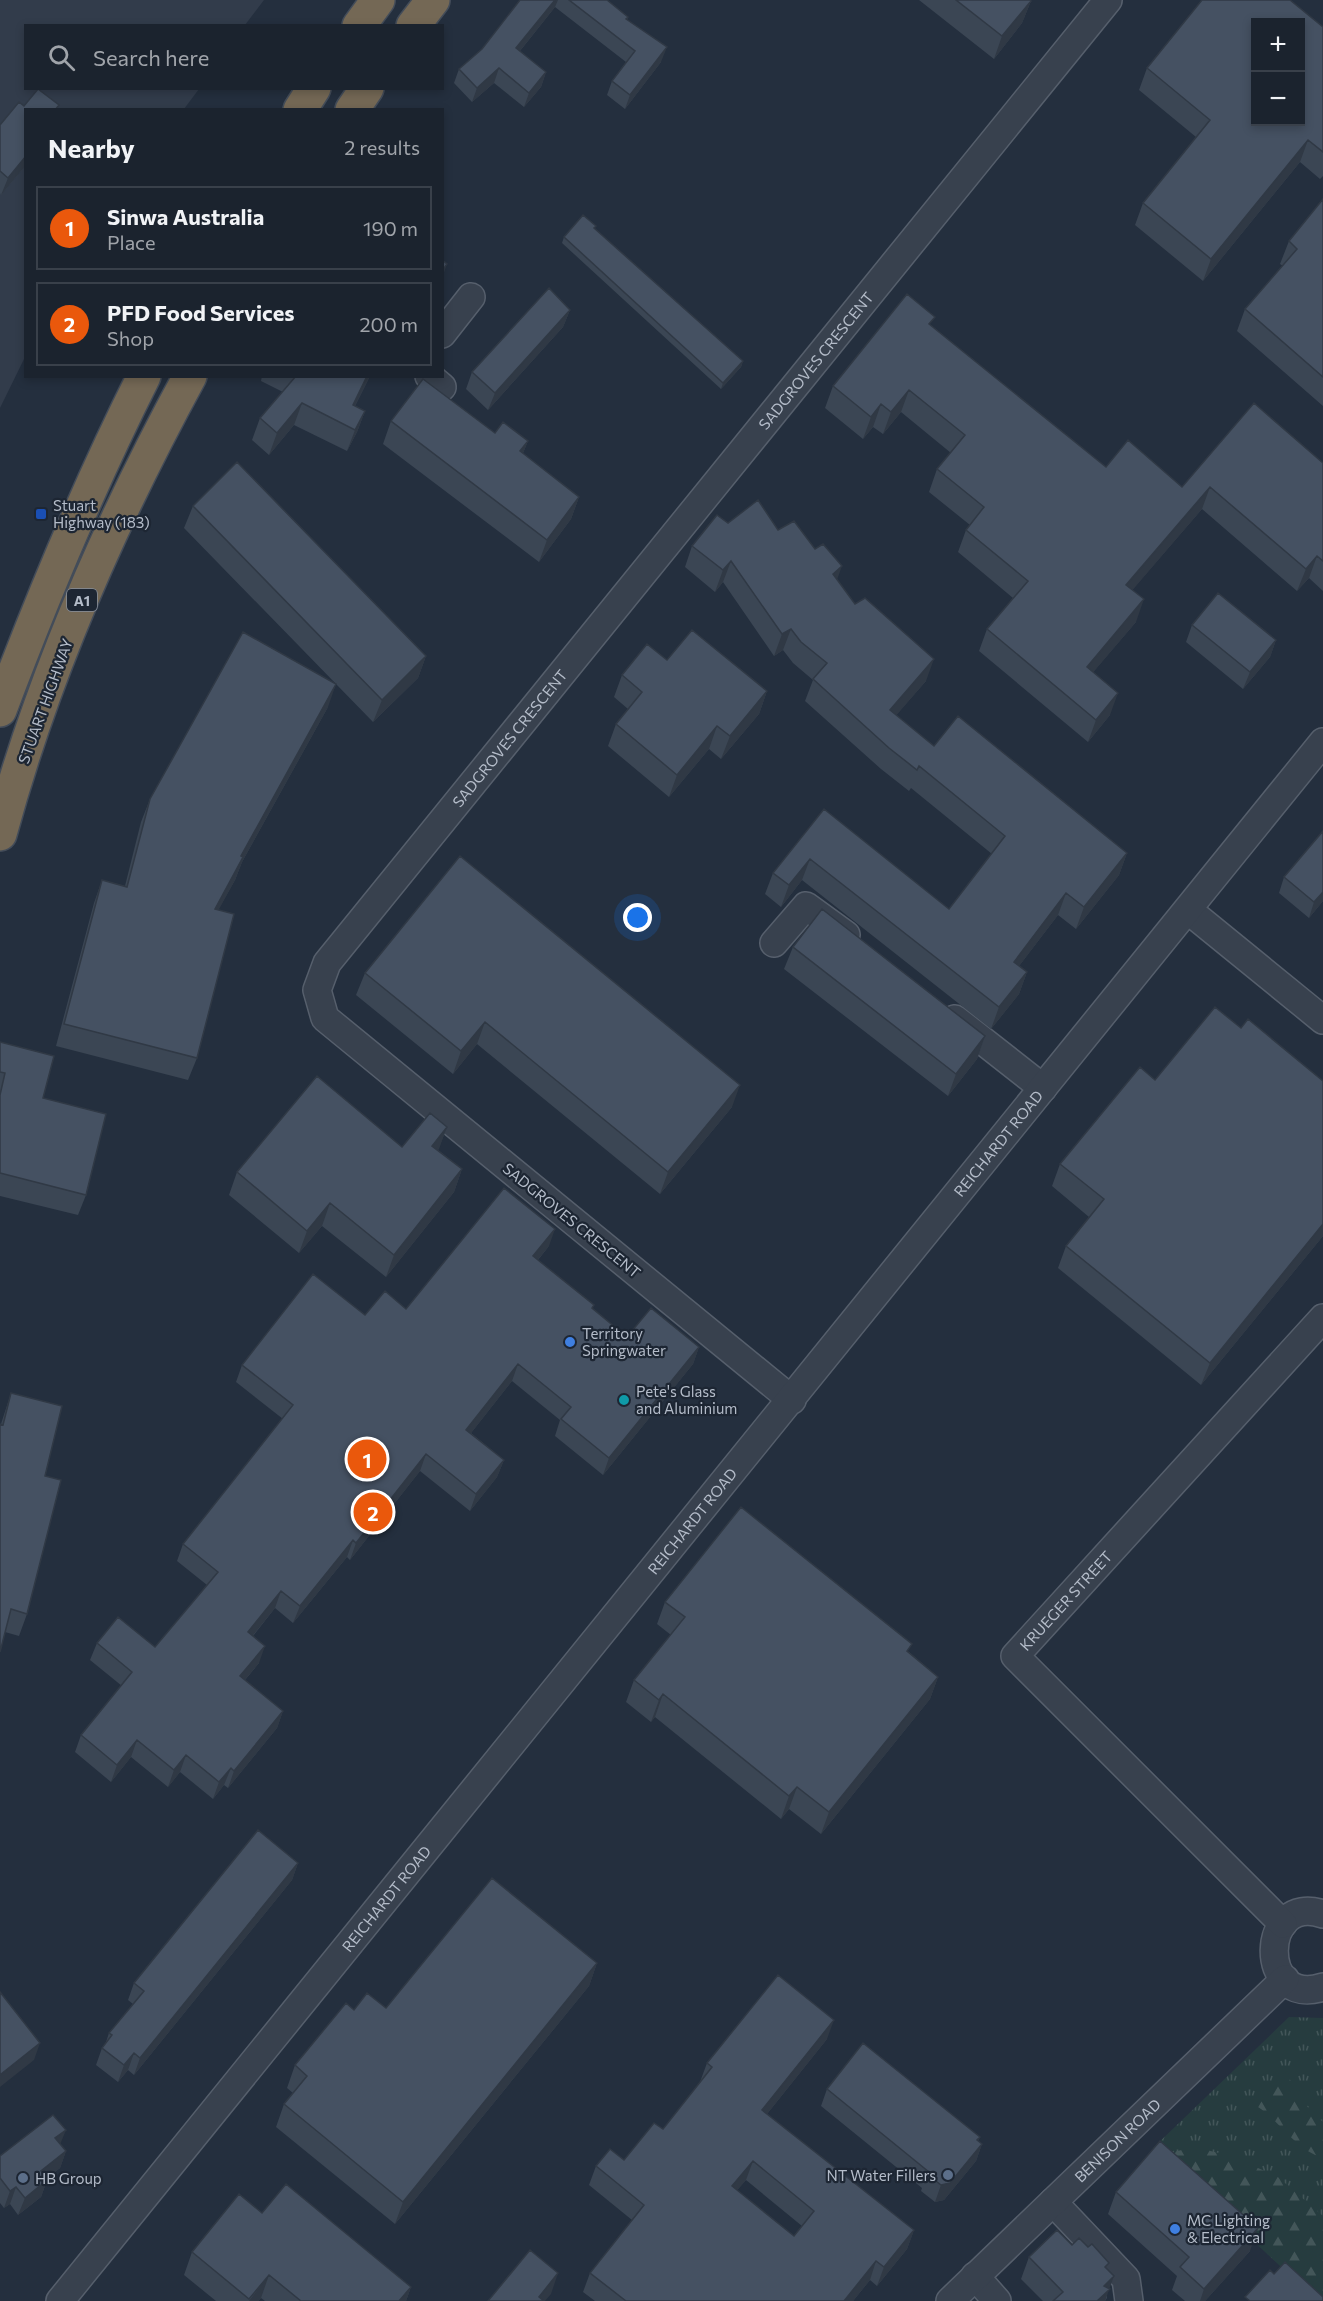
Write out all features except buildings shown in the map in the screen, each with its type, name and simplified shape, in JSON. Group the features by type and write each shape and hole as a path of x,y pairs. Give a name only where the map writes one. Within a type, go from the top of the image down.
{"highway":[{"path":"360,24 378,0"},
{"path":"415,24 433,0"},
{"path":"301,108 313,90"},
{"path":"353,108 366,90"},
{"name":"A1","path":"1,706 30,628 76,517 143,378"},
{"name":"STUART HIGHWAY","path":"0,834 38,716 87,587 189,378"},
{"path":"1,706 38,716"}],"street":[{"name":"SADGROVES CRESCENT","path":"792,1400 325,1018 317,990 327,963 1108,0"},
{"path":"444,331 471,297"},
{"name":"REICHARDT ROAD","path":"72,2297 1323,742"},
{"path":"774,943 807,906 861,948"},
{"path":"1188,910 1323,1020"},
{"path":"935,1004 1043,1089"},
{"name":"KRUEGER STREET","path":"1283,1924 1015,1656 1323,1318"},
{"path":"1323,1914 1305,1912 1293,1916 1283,1924 1272,1946 1277,1970 1285,1979 1306,1990 1323,1987"},
{"name":"BENISON ROAD","path":"950,2301 1285,1979"},
{"path":"1053,2202 1126,2279 1129,2301"},
{"path":"975,2276 997,2301"}],"shaded area":[{"path":"0,0 264,0 246,24 24,24 24,90 198,90 185,108 24,108 24,359 0,408"}],"green space":[{"path":"1289,2017 1323,2018 1323,2301 1318,2301 1153,2148"},
{"path":"1285,2072 1309,2109 1323,2122 1323,2158 1296,2142 1258,2107 1267,2086"},
{"path":"1194,2147 1231,2156 1278,2177 1323,2216 1323,2301 1318,2301 1161,2155"}],"place":[{"name":"Stuart Highway (183)","path":"41,514"},
{"name":"Territory Springwater","path":"570,1342"},
{"name":"Pete's Glass and Aluminium","path":"624,1400"},
{"name":"Sinwa Australia","path":"367,1459"},
{"name":"PFD Food Services","path":"373,1512"},
{"name":"NT Water Fillers","path":"948,2175"},
{"name":"HB Group","path":"23,2178"},
{"name":"MC Lighting & Electrical","path":"1175,2229"}]}
